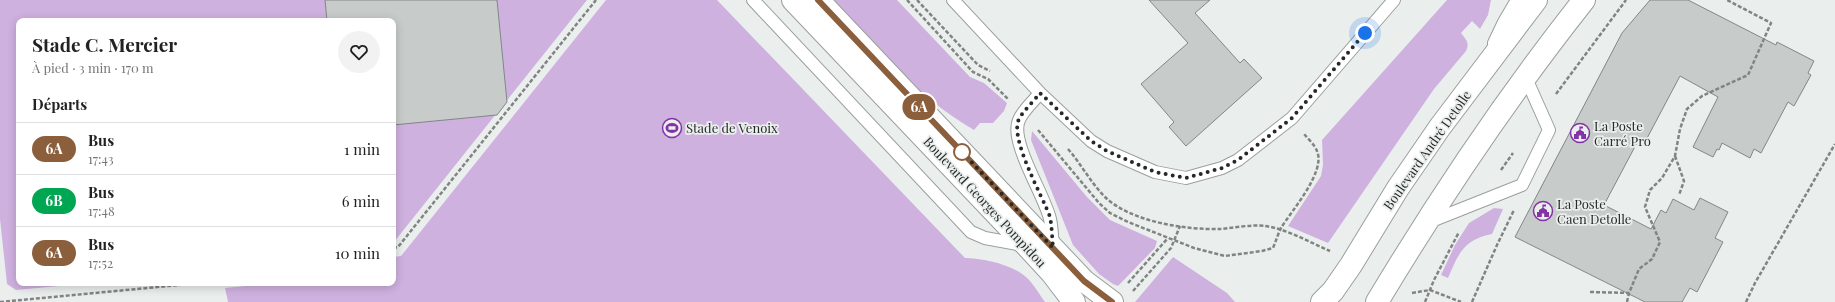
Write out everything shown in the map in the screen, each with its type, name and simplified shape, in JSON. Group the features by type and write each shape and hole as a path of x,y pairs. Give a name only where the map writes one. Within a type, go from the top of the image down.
{"street":[{"name":"Boulevard Georges Pompidou","path":"793,0 1027,246 1052,273 1074,302"},
{"name":"Boulevard Georges Pompidou","path":"818,0 1084,281 1122,295"},
{"name":"Boulevard André Detolle","path":"1322,302 1333,291 1352,265 1398,188 1481,72 1536,0"},
{"path":"1377,302 1426,223 1525,76 1584,0"}],"lane":[{"path":"752,0 971,232 985,238 1027,246"},
{"path":"953,0 1040,93 1091,141 1107,151 1155,172 1186,178 1222,168 1238,160 1292,118 1394,0"},
{"path":"1481,72 1504,22 1517,0"},
{"path":"1426,223 1522,185 1550,130 1525,76"},
{"path":"1040,93 1018,120 1017,128 1025,158 1050,218 1053,248"}],"path":[{"path":"396,247 398,247 596,0"},
{"path":"907,0 974,72 988,79 1014,105"},
{"path":"917,0 978,65 994,73"},
{"path":"1627,302 1628,293 1638,269 1652,259 1660,242 1645,207 1650,190 1662,178 1675,156 1680,129 1687,109 1702,96 1748,75 1771,23 1727,0"},
{"path":"1036,128 1099,203 1110,213 1174,241 1225,256 1273,248 1280,229 1309,186 1318,169 1319,160 1317,151 1292,118"},
{"path":"1746,302 1835,144"},
{"path":"1063,145 1106,197 1118,206 1141,218 1180,226 1209,229 1264,225 1280,229 1330,252"},
{"path":"1675,156 1684,181 1679,194"},
{"path":"1472,302 1520,197 1522,185"},
{"path":"1122,295 1171,248 1180,226"},
{"path":"1122,295 1168,238"},
{"path":"0,302 168,286"},
{"path":"1430,290 1461,302"},
{"path":"1590,292 1628,293"}],"shaded area":[{"path":"0,0 587,0 396,239 396,18 16,18 16,286 59,286 16,290 7,284 0,219"},
{"name":"Stade de Venoix","path":"606,0 717,0 965,258 980,259 1014,269 1032,283 1045,302 228,302 225,288 245,286 396,286 396,257 401,256"},
{"path":"830,0 897,0 970,77 984,83 1007,103 1004,111 993,123 980,123 974,130 953,117 915,87 880,53"},
{"path":"1447,0 1491,0 1488,15 1480,29 1472,21 1461,33 1466,39 1466,51 1434,89 1328,243 1288,226 1321,176 1323,165 1322,140"},
{"path":"1032,131 1087,197 1110,220 1157,241 1155,248 1118,286 1099,274 1073,245 1031,140"},
{"path":"1494,208 1503,209 1492,234 1474,240 1468,244 1455,261 1448,278 1441,275 1455,245 1469,223"},
{"path":"1173,257 1227,293 1235,302 1135,302"}],"building":[{"path":"325,0 497,0 507,102 497,115 396,125 396,18 327,18"},
{"path":"1149,0 1210,0 1195,13 1240,63 1244,59 1262,78 1186,146 1169,127 1174,122 1141,84 1188,43"},
{"path":"1650,0 1688,0 1776,45 1777,42 1814,61 1808,73 1811,75 1794,106 1788,102 1761,153 1754,149 1750,158 1722,143 1719,150 1717,149 1713,157 1693,147 1718,97 1680,76 1645,142 1639,139 1604,205 1651,229 1661,210 1666,213 1673,199 1694,210 1700,198 1728,212 1715,238 1723,242 1697,292 1690,288 1682,302 1645,302 1515,237 1622,33"}],"bus line":[{"name":"6A","path":"818,0 1084,281 1112,302"}],"place":[{"name":"Stade de Venoix","path":"672,128"},
{"name":"La Poste Carré Pro","path":"1580,133"},
{"name":"La Poste Caen Detolle","path":"1543,211"}],"route":[{"path":"962,152 1053,248 1050,218 1025,158 1017,128 1018,120 1040,93 1091,141 1107,151 1122,159 1155,172 1186,178 1222,168 1238,160 1292,118 1365,33"}]}
